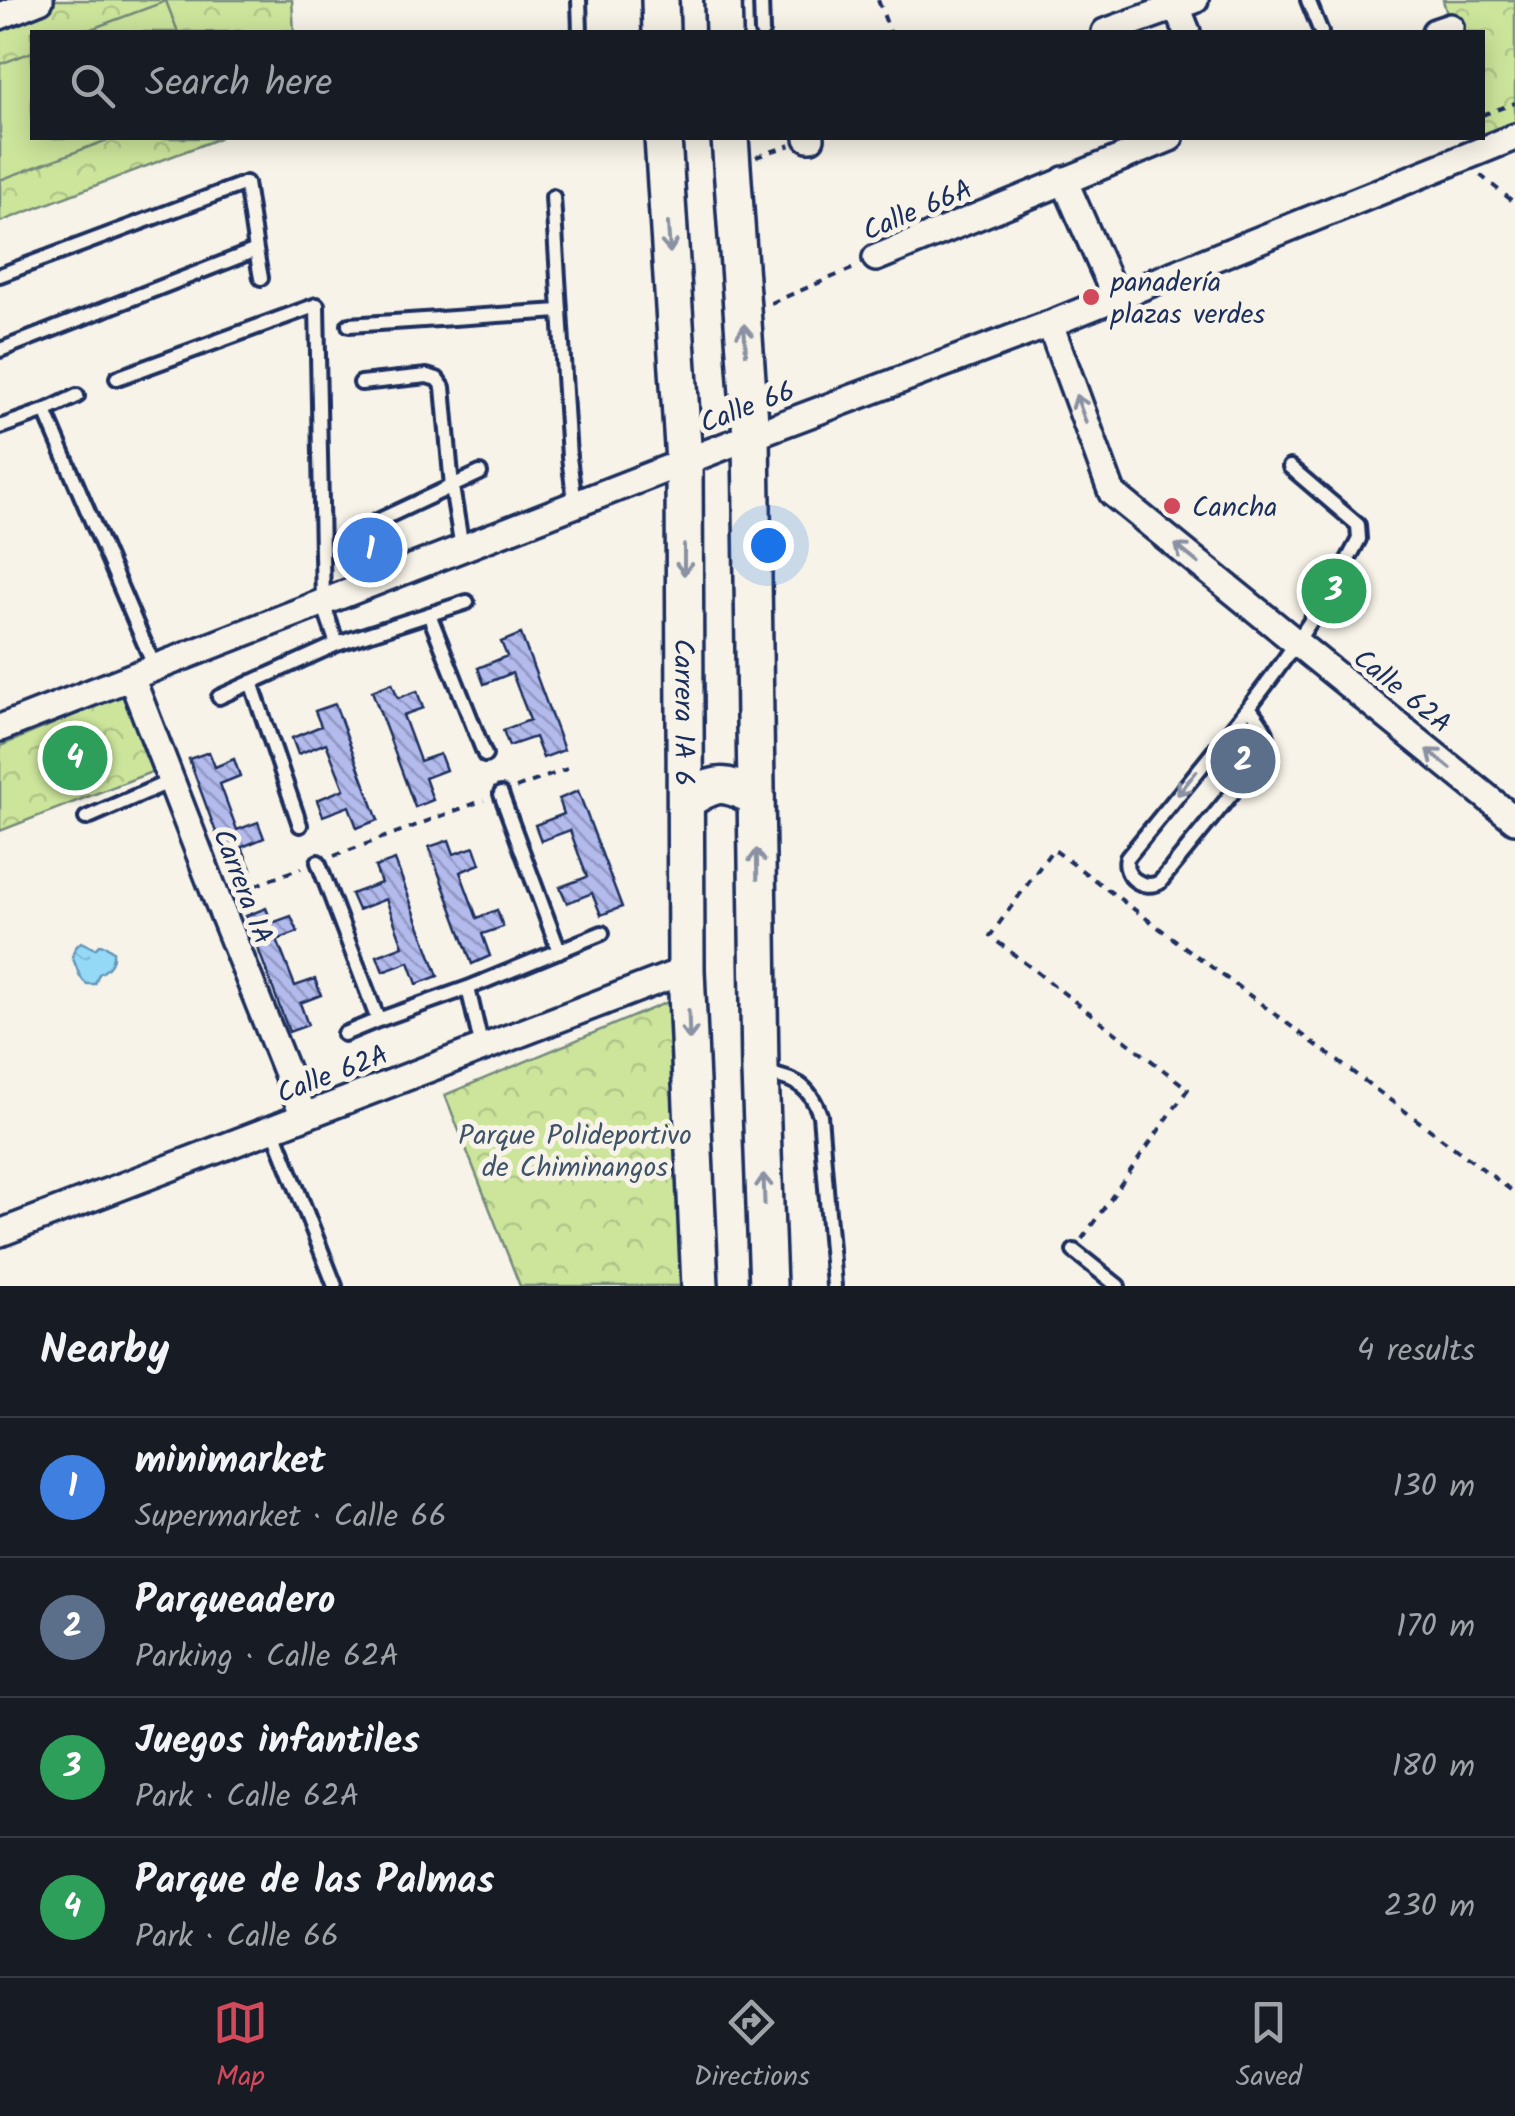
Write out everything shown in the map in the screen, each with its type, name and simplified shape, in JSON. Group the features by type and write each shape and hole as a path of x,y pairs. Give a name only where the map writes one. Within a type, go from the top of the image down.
{"street":[{"path":"0,16 40,0"},
{"path":"660,0 660,30"},
{"path":"722,0 724,30"},
{"path":"1110,30 1186,3 1187,30"},
{"name":"Calle 66","path":"0,728 1050,324 1515,137"},
{"name":"Carrera 1A 6","path":"663,140 684,462 686,970 700,1286"},
{"name":"Calle 66A","path":"876,258 1165,140"},
{"path":"731,152 751,436 760,1072 768,1286"},
{"path":"1064,180 1116,298"},
{"name":"Calle 62A","path":"1050,324 1112,493 1515,820"},
{"name":"Carrera 1A","path":"143,672 172,781 304,1116"},
{"path":"686,801 707,787 733,786 756,798"},
{"name":"Calle 62A","path":"0,1233 686,970"}],"lane":[{"path":"579,0 580,30"},
{"path":"761,0 762,30"},
{"path":"1308,0 1320,30"},
{"path":"0,275 246,183 260,278"},
{"path":"553,198 568,456 575,504"},
{"path":"0,350 256,250"},
{"path":"117,378 316,306 323,602 337,644"},
{"path":"349,325 559,311"},
{"path":"361,383 427,376 437,378 444,387 452,487 462,548"},
{"path":"0,428 77,396"},
{"path":"45,411 143,672"},
{"path":"1248,708 1268,735 1264,754 1160,882 1144,886 1128,873 1127,858 1297,643 1359,540 1358,525 1290,467"},
{"path":"371,524 480,473"},
{"path":"219,697 337,644 468,602"},
{"path":"429,614 485,755"},
{"path":"251,682 300,826"},
{"path":"86,818 172,781"},
{"path":"502,794 558,951"},
{"path":"318,862 378,1020"},
{"path":"344,1034 602,934"},
{"path":"468,988 482,1048"},
{"path":"760,1072 792,1078 813,1095 820,1115 834,1286"},
{"path":"273,1128 335,1286"},
{"path":"1074,1251 1118,1286"}],"path":[{"path":"878,0 889,30"},
{"path":"1485,114 1515,103"},
{"path":"731,152 799,140"},
{"path":"1459,158 1515,203"},
{"name":"Calle 66A","path":"744,315 876,258"},
{"path":"216,899 568,769"},
{"path":"1074,1251 1188,1088 990,936 1053,848 1515,1192"}],"green space":[{"path":"40,0 292,0 294,30 30,30 30,140 215,140 0,222 0,16"},
{"path":"1443,0 1515,0 1515,137 1483,148 1485,30 1451,30"},
{"path":"166,1 177,30 88,30"},
{"path":"30,53 30,140 108,140 0,180 0,64"},
{"path":"125,694 154,771 0,831 0,746"},
{"name":"Parque Polideportivo de Chiminangos","path":"670,1001 682,1286 520,1286 445,1095"}],"water":[{"path":"81,942 113,951 110,965 99,974 95,984 84,981 72,957"}],"building":[{"path":"521,634 564,750 543,758 535,737 509,746 503,730 530,720 512,673 484,684 478,668 507,656 501,642"},
{"path":"392,683 398,698 417,691 423,708 403,715 420,761 440,754 446,770 425,778 433,800 415,807 372,691"},
{"path":"335,704 378,820 357,828 349,806 323,816 317,800 344,789 326,743 298,754 292,738 321,726 315,711"},
{"path":"209,752 215,767 234,759 240,776 220,784 237,830 258,822 264,838 242,847 251,869 232,876 189,759"},
{"path":"578,791 622,907 601,915 592,893 567,903 560,887 587,877 570,830 541,841 535,825 564,814 559,799"},
{"path":"449,840 454,854 474,847 480,864 460,872 477,918 497,910 503,927 482,934 490,956 472,964 429,847"},
{"path":"395,860 438,976 417,984 409,962 383,972 377,956 403,946 386,899 358,910 351,894 381,883 375,867"},
{"path":"266,908 272,923 291,916 298,932 277,940 295,986 315,979 321,995 300,1003 308,1025 289,1032 246,916"}],"place":[{"name":"panadería plazas verdes","path":"1091,297"},
{"name":"Cancha","path":"1172,506"},
{"name":"minimarket","path":"370,550"},
{"name":"Juegos infantiles","path":"1334,591"},
{"name":"Parque de las Palmas","path":"75,758"},
{"name":"Parqueadero","path":"1243,761"}]}
